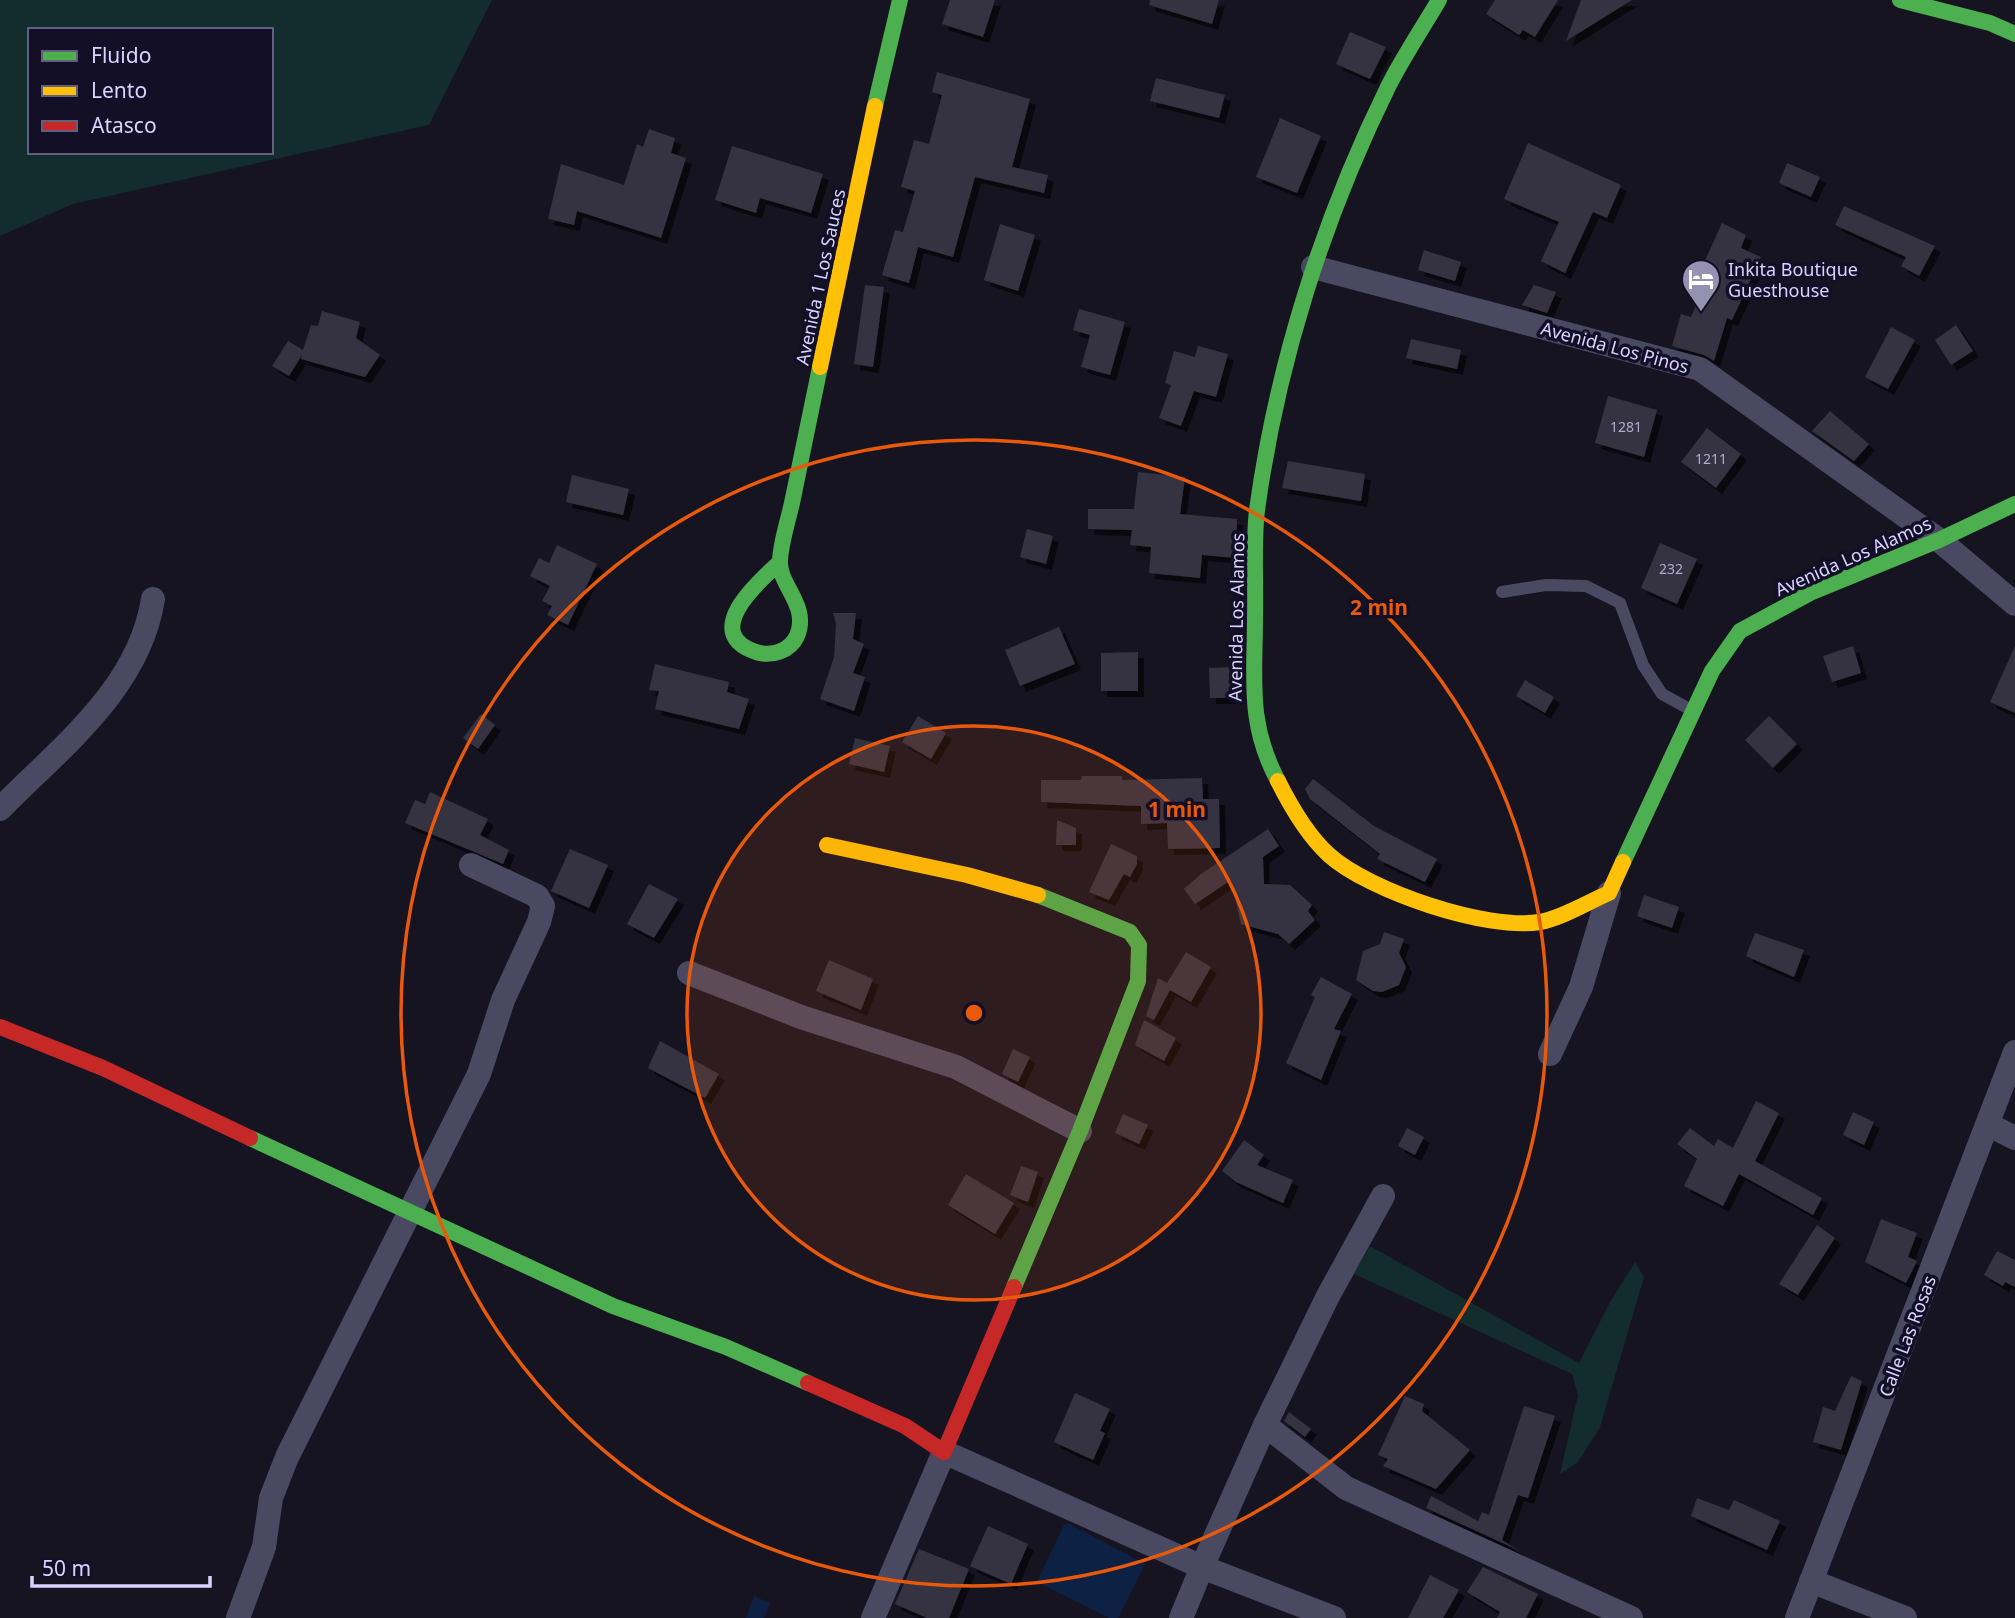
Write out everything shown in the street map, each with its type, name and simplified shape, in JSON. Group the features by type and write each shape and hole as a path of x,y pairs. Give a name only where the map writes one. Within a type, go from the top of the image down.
{"street":[{"name":"Avenida 1 Los Sauces","path":"779,563 887,47 900,0"},
{"name":"Avenida Los Alamos","path":"1439,0 1389,85 1351,170 1313,267 1283,381 1257,512 1254,717 1267,761 1296,816 1330,856 1374,881 1439,910 1497,922 1541,922 1608,893 1712,671 1740,631 1812,592 1939,540 2015,504"},
{"path":"1900,0 1990,23 2015,34"},
{"name":"Avenida Los Pinos","path":"1313,267 1700,369 1939,540 2015,604"},
{"path":"779,563 799,613 799,629 792,643 779,653 756,654 737,638 733,613 741,598 779,563"},
{"path":"0,809 93,718 141,644 149,626 153,599"},
{"path":"827,845 1036,894 1130,932 1139,945 1138,981 1080,1131 873,1618"},
{"path":"238,1618 264,1548 271,1499 287,1457 411,1215 479,1074 503,1000 533,939 542,906 537,896 528,889 471,865"},
{"path":"1550,1054 1581,987 1608,893"},
{"path":"689,973 801,1017 956,1067 1080,1131"},
{"path":"0,1027 103,1068 411,1215 488,1246 612,1306 726,1347 905,1426 944,1452 1202,1567 1334,1618"},
{"name":"Calle Las Rosas","path":"1797,1618 2015,1052"},
{"path":"1989,1125 2015,1138"},
{"path":"1181,1618 1265,1424 1328,1296 1383,1196"},
{"path":"1265,1424 1319,1469 1365,1498 1406,1514 1631,1618"},
{"path":"1811,1581 1905,1618"}],"lane":[{"path":"1502,592 1546,585 1586,586 1620,603 1643,665 1662,694 1693,711"}],"green space":[{"path":"0,0 492,0 429,125 73,204 0,236"},
{"path":"1370,1246 1579,1363 1609,1304 1635,1262 1644,1277 1600,1427 1578,1462 1560,1474 1578,1395 1572,1374 1354,1274"}],"water":[{"path":"1068,1523 1145,1564 1118,1618 1109,1618 1037,1582 1064,1525"},
{"path":"754,1596 770,1603 764,1618 746,1618"}],"building":[{"path":"950,0 995,0 983,37 942,24"},
{"path":"1150,0 1219,0 1212,24 1149,5"},
{"path":"1495,0 1558,0 1535,37 1523,30 1519,35 1486,14"},
{"path":"1581,0 1632,0 1566,41"},
{"path":"1350,32 1386,47 1370,79 1336,64"},
{"path":"937,72 1030,99 1012,167 1048,175 1044,193 975,177 953,257 918,247 909,283 882,275 895,230 903,232 915,191 901,187 914,140 929,144 942,95 932,92"},
{"path":"1156,78 1225,95 1219,118 1150,101"},
{"path":"1280,118 1321,136 1297,193 1256,177"},
{"path":"649,129 675,138 671,153 686,158 661,238 577,211 574,225 548,219 561,164 624,185 637,144 643,147"},
{"path":"1528,143 1621,185 1607,218 1593,212 1565,273 1541,261 1559,222 1504,199"},
{"path":"732,146 823,174 811,213 760,198 756,213 715,200"},
{"path":"1787,163 1820,177 1811,197 1779,183"},
{"path":"1844,206 1935,246 1919,276 1901,266 1906,257 1835,225"},
{"path":"1722,223 1746,235 1741,248 1761,257 1732,320 1727,318 1714,361 1704,355 1672,346 1681,314 1691,317 1711,271 1702,267"},
{"path":"1000,224 1035,235 1018,291 984,280"},
{"path":"1424,250 1461,262 1455,281 1418,270"},
{"path":"865,285 884,287 873,367 854,364"},
{"path":"1534,285 1556,292 1547,313 1522,305"},
{"path":"1079,309 1125,322 1110,375 1081,367 1090,335 1073,330"},
{"path":"322,311 360,322 356,338 380,355 365,377 301,359 302,355 289,376 272,366 288,341 303,350 311,325 318,326"},
{"path":"1956,325 1973,351 1951,365 1935,340"},
{"path":"1891,327 1915,340 1888,389 1865,377"},
{"path":"1411,339 1461,350 1457,369 1406,358"},
{"path":"1198,346 1228,354 1216,397 1194,391 1181,426 1159,418 1171,385 1165,383 1174,351 1195,357"},
{"path":"1608,396 1657,410 1644,457 1595,443"},
{"path":"1830,411 1869,444 1854,461 1812,431"},
{"path":"1707,428 1741,454 1716,488 1681,462"},
{"path":"1288,461 1365,474 1361,501 1282,488"},
{"path":"1138,472 1185,477 1180,514 1237,519 1236,558 1202,555 1200,578 1149,573 1151,547 1130,545 1132,530 1088,529 1088,509 1134,509"},
{"path":"572,475 629,489 623,515 566,502"},
{"path":"1027,529 1053,536 1046,564 1020,557"},
{"path":"1660,543 1697,559 1677,604 1641,588"},
{"path":"557,545 597,564 568,625 547,615 552,606 542,601 550,586 530,576 539,558 549,563"},
{"path":"833,613 856,613 853,639 864,644 853,673 865,677 854,711 820,699 834,657 836,624"},
{"path":"1059,627 1075,664 1020,686 1005,650"},
{"path":"1853,646 1861,673 1832,682 1823,656"},
{"path":"2015,646 2015,713 1990,702"},
{"path":"1138,652 1138,691 1101,691 1101,653"},
{"path":"655,664 729,682 727,692 749,699 739,729 655,709 659,691 649,690"},
{"path":"1235,667 1234,698 1210,698 1209,668"},
{"path":"1525,680 1554,697 1545,713 1516,696"},
{"path":"481,714 495,725 478,749 463,738"},
{"path":"918,716 946,733 931,759 902,742"},
{"path":"1769,716 1797,744 1773,768 1745,740"},
{"path":"855,738 890,746 884,772 849,764"},
{"path":"1082,776 1122,776 1122,780 1202,778 1203,799 1219,799 1220,848 1168,849 1167,823 1141,824 1141,806 1041,802 1041,780 1081,780"},
{"path":"1313,779 1374,826 1437,859 1425,882 1377,859 1380,854 1310,799 1305,789"},
{"path":"430,792 488,819 480,835 509,850 503,864 405,823 415,800 425,804"},
{"path":"1057,820 1076,828 1076,845 1056,845"},
{"path":"1268,829 1279,846 1263,857 1264,884 1290,885 1312,905 1308,911 1315,920 1289,944 1278,934 1241,924 1231,880 1195,904 1184,889 1201,874"},
{"path":"1111,844 1137,856 1137,864 1130,877 1124,874 1109,900 1089,892"},
{"path":"570,849 608,865 589,908 551,891"},
{"path":"649,884 678,899 654,938 627,924"},
{"path":"1644,895 1679,907 1672,928 1637,916"},
{"path":"1384,932 1404,939 1399,953 1406,967 1399,985 1382,992 1373,991 1356,980 1363,951 1380,944"},
{"path":"1755,933 1804,950 1794,977 1746,956"},
{"path":"1186,952 1211,967 1191,1002 1170,990 1154,1020 1146,1016 1158,978 1167,983"},
{"path":"829,960 873,979 861,1010 816,991"},
{"path":"1321,977 1352,994 1334,1029 1341,1031 1321,1080 1286,1063 1315,997 1311,995"},
{"path":"1144,1020 1176,1038 1164,1061 1135,1045"},
{"path":"660,1041 719,1074 705,1098 648,1068"},
{"path":"1013,1049 1030,1057 1018,1082 1002,1074"},
{"path":"1756,1101 1779,1113 1755,1161 1822,1198 1813,1215 1739,1174 1723,1206 1684,1186 1697,1159 1677,1144 1690,1128 1714,1146 1718,1139 1733,1148"},
{"path":"1853,1112 1874,1122 1864,1145 1843,1135"},
{"path":"1123,1114 1148,1125 1139,1144 1115,1133"},
{"path":"1407,1128 1424,1137 1415,1155 1398,1146"},
{"path":"1244,1140 1264,1155 1257,1165 1293,1180 1283,1203 1236,1182 1222,1171"},
{"path":"1021,1166 1038,1172 1028,1202 1010,1195"},
{"path":"966,1174 1014,1203 995,1234 948,1205"},
{"path":"1881,1219 1917,1233 1908,1257 1917,1261 1906,1283 1865,1262"},
{"path":"1817,1225 1835,1238 1798,1295 1779,1284"},
{"path":"1997,1251 2015,1260 2015,1287 2005,1282 2003,1286 1984,1275"},
{"path":"1851,1376 1862,1381 1841,1450 1813,1442 1823,1407 1835,1411"},
{"path":"1075,1393 1110,1409 1100,1431 1105,1433 1093,1460 1054,1442"},
{"path":"1405,1396 1424,1404 1422,1411 1470,1450 1436,1489 1383,1466 1388,1459 1378,1455"},
{"path":"1524,1406 1555,1416 1528,1498 1518,1495 1502,1540 1518,1550 1426,1508 1431,1496 1478,1521 1482,1512 1489,1515"},
{"path":"1289,1412 1311,1429 1305,1437 1284,1421"},
{"path":"1697,1498 1729,1510 1734,1500 1780,1521 1767,1550 1691,1516"},
{"path":"988,1526 1028,1544 1011,1584 970,1566"},
{"path":"919,1549 969,1569 949,1618 927,1618 895,1604"},
{"path":"1483,1567 1538,1594 1526,1618 1497,1618 1500,1612 1467,1592"},
{"path":"1430,1575 1459,1590 1443,1618 1408,1618"}],"traffic: fast":[{"path":"875,106 900,0"},
{"path":"1278,781 1261,740 1254,681 1257,510 1277,401 1306,293 1343,188 1388,87 1439,0"},
{"path":"1900,0 1990,23 2015,34"},
{"path":"779,563 748,594 733,620 733,633 740,644 756,652 780,652 790,646 800,625 797,605 784,578 780,560 820,367"},
{"path":"1623,862 1712,671 1740,631 1812,592 1939,540 2015,504"},
{"path":"1014,1287 1080,1131 1138,981 1139,945 1130,932 1038,895"},
{"path":"250,1138 613,1306 726,1347 808,1383"}],"traffic: slow":[{"path":"820,367 875,106"},
{"path":"1278,781 1294,811 1314,839 1347,869 1399,894 1460,914 1517,923 1548,920 1609,893 1623,862"},
{"path":"827,845 967,875 1038,895"}],"traffic: jam":[{"path":"0,1027 103,1068 250,1138"},
{"path":"808,1383 905,1426 944,1452 1014,1287"}],"place":[{"name":"Inkita Boutique Guesthouse","path":"1701,313"}]}
